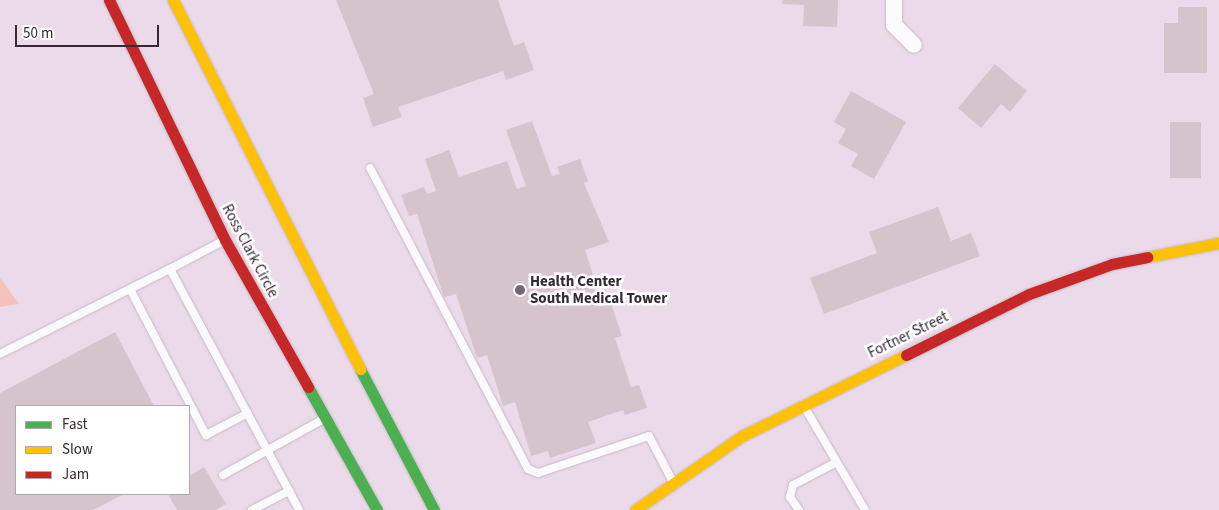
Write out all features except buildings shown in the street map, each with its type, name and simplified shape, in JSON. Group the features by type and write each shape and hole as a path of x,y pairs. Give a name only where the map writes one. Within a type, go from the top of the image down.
{"main road":[{"name":"Ross Clark Circle","path":"109,0 225,240 377,510"},
{"path":"173,0 432,507 441,510"},
{"name":"Fortner Street","path":"635,510 742,436 971,321 1080,273 1147,255 1219,243"}],"street":[{"path":"894,0 894,25 914,45"}],"lane":[{"path":"370,168 528,469 538,473 649,436 673,483"},
{"path":"0,354 225,240"},
{"path":"170,268 299,510"},
{"path":"130,289 206,435 248,413"},
{"path":"803,404 835,463 865,510"},
{"path":"223,475 268,452 325,418"},
{"path":"799,510 790,497 793,485 835,463"},
{"path":"252,510 289,491"}],"shaded area":[{"path":"0,278 19,304 0,307"}],"traffic: fast":[{"path":"360,369 434,510"},
{"path":"308,387 377,510"}],"traffic: slow":[{"path":"173,0 360,369"},
{"path":"1147,257 1219,243"},
{"path":"635,510 742,436 906,355"}],"traffic: jam":[{"path":"109,0 225,240 308,387"},
{"path":"906,355 1029,294 1112,264 1147,257"}],"place":[{"name":"Health Center South Medical Tower","path":"520,290"}]}
